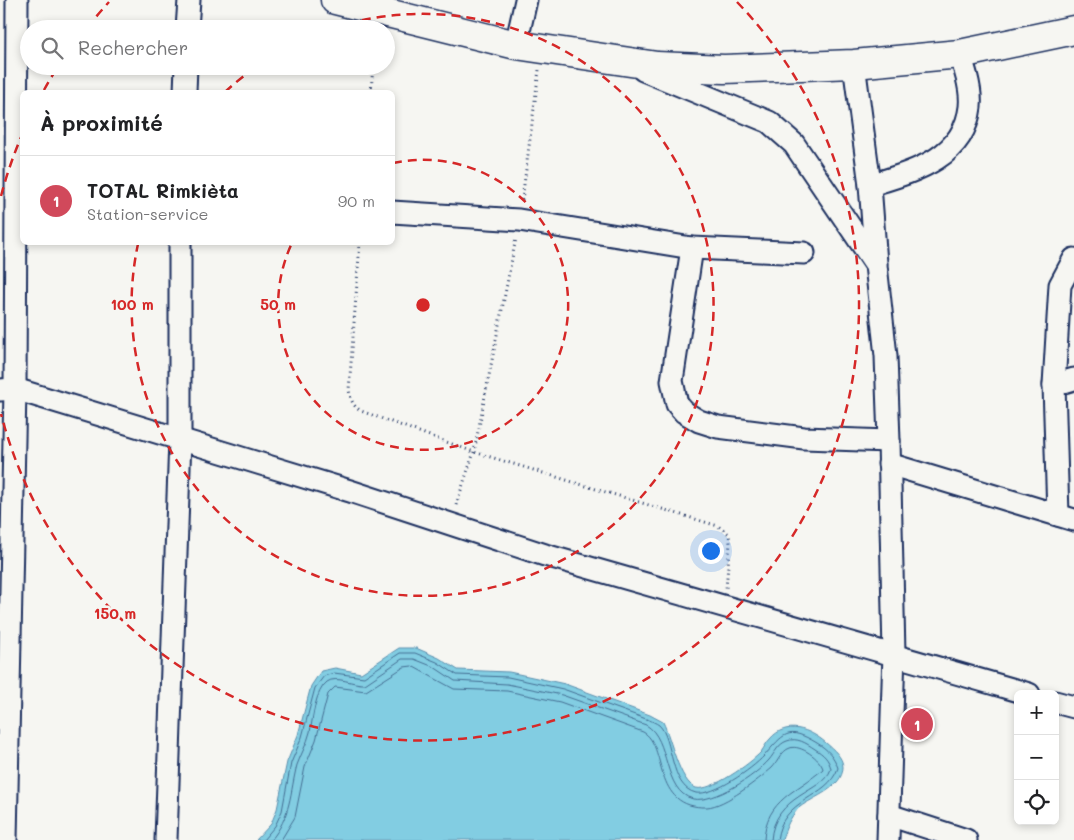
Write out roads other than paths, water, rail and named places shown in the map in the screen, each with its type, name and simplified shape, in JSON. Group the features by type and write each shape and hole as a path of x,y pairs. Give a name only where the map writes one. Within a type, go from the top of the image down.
{"street":[{"path":"4,839 7,389 13,93 17,0"},
{"path":"187,20 188,0"},
{"path":"336,0 529,47 657,66 724,69 854,64 960,54 1074,30"},
{"path":"526,0 529,47"},
{"path":"870,185 918,169 938,159 956,144 967,121 970,106 969,85 960,54"},
{"path":"623,62 769,122 794,144 876,266"},
{"path":"854,64 870,185 876,266 886,356 894,653 888,840"},
{"path":"185,90 186,75"},
{"path":"395,212 519,220 692,248 804,253"},
{"path":"166,840 180,439 180,245"},
{"path":"692,248 672,381 677,404 684,412 699,422 718,427 804,438 889,441"},
{"path":"889,464 1066,518 1054,386 1060,285 1074,259"},
{"path":"1054,386 1074,379"},
{"path":"7,389 180,439 449,523 544,555 894,653 1016,690"},
{"path":"1059,703 1074,707"},
{"path":"889,815 966,840"}],"water":[{"path":"399,648 416,648 439,658 458,670 509,672 565,684 650,715 663,722 680,769 690,784 696,788 711,786 730,776 756,757 776,733 791,728 813,734 832,748 843,763 842,774 833,786 797,810 789,822 782,840 256,840 271,824 277,809 287,762 298,735 311,686 321,671 335,668 361,673"}],"place":[{"name":"TOTAL Rimkièta","path":"917,724"}]}
